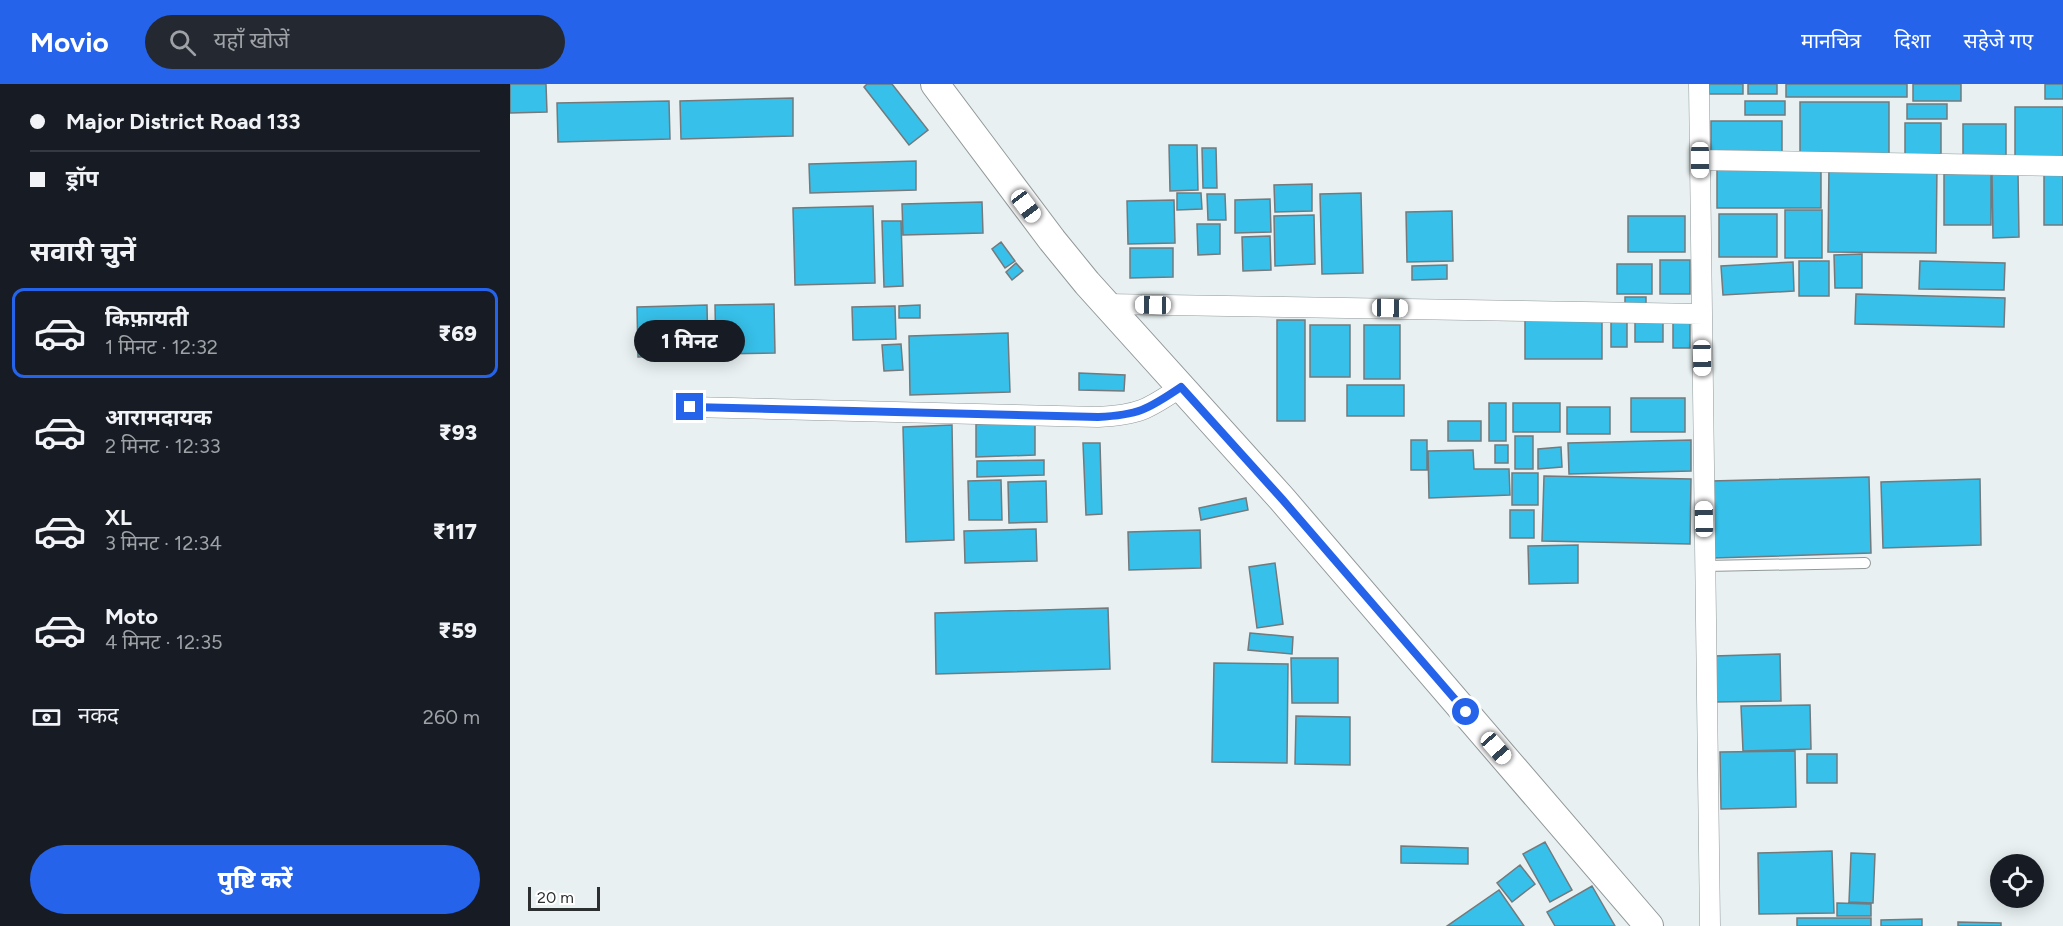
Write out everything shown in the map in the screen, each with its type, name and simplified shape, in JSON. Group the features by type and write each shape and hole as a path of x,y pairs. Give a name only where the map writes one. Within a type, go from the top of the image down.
{"main road":[{"path":"935,84 1052,240 1106,304 1282,499 1649,926"}],"street":[{"path":"1699,84 1710,926"},
{"path":"1700,160 2063,166"},
{"path":"1106,304 1701,314"},
{"path":"690,407 1098,417 1128,415 1150,408 1181,387"}],"lane":[{"path":"1705,566 1865,563"}],"building":[{"path":"510,84 546,84 547,112 510,113"},
{"path":"867,84 892,84 928,130 909,145 864,87"},
{"path":"1709,84 1743,84 1743,94 1709,94"},
{"path":"1748,84 1777,84 1777,94 1748,94"},
{"path":"1786,84 1907,84 1907,97 1786,97"},
{"path":"1913,84 1961,84 1961,101 1913,101"},
{"path":"2045,84 2063,84 2063,99 2045,99"},
{"path":"793,98 793,136 681,139 680,101"},
{"path":"669,101 670,139 558,142 557,103"},
{"path":"1745,101 1785,101 1785,115 1745,115"},
{"path":"1800,102 1889,102 1889,157 1800,157"},
{"path":"1907,104 1947,104 1947,119 1907,119"},
{"path":"2015,107 2063,107 2063,160 2015,160"},
{"path":"1711,121 1782,121 1782,158 1711,158"},
{"path":"1905,123 1941,123 1941,154 1905,154"},
{"path":"1963,124 2006,124 2006,161 1963,161"},
{"path":"1169,145 1197,145 1198,190 1170,191"},
{"path":"1202,148 1216,148 1217,188 1203,188"},
{"path":"916,161 916,190 810,193 809,164"},
{"path":"1829,165 1937,166 1936,253 1828,252"},
{"path":"1717,166 1821,166 1821,208 1717,208"},
{"path":"2044,170 2063,170 2063,225 2044,225"},
{"path":"2018,172 2019,237 1993,238 1992,173"},
{"path":"1991,173 1991,225 1944,225 1944,174"},
{"path":"1312,184 1312,211 1275,212 1274,185"},
{"path":"1177,193 1201,193 1202,209 1177,210"},
{"path":"1361,193 1363,273 1322,274 1320,194"},
{"path":"1207,194 1225,194 1226,220 1208,220"},
{"path":"1270,199 1271,232 1235,233 1235,200"},
{"path":"1174,200 1175,243 1128,244 1127,201"},
{"path":"982,202 983,233 903,235 902,204"},
{"path":"873,206 875,283 795,285 793,208"},
{"path":"1785,210 1822,210 1822,258 1785,258"},
{"path":"1452,211 1453,261 1407,262 1406,212"},
{"path":"1719,214 1777,214 1777,257 1719,257"},
{"path":"1314,215 1315,264 1275,266 1274,216"},
{"path":"1628,216 1685,216 1685,252 1628,252"},
{"path":"882,221 901,221 903,286 884,287"},
{"path":"1197,224 1220,224 1220,254 1198,255"},
{"path":"1270,236 1271,270 1243,271 1242,237"},
{"path":"1001,242 1015,261 1005,268 992,249"},
{"path":"1130,248 1173,248 1173,277 1130,278"},
{"path":"1862,254 1862,288 1835,288 1834,255"},
{"path":"1660,260 1690,260 1690,294 1660,294"},
{"path":"1799,261 1829,261 1829,296 1799,296"},
{"path":"1920,261 2005,263 2004,290 1919,289"},
{"path":"1793,262 1794,291 1723,295 1721,266"},
{"path":"1016,263 1023,271 1012,280 1006,272"},
{"path":"1617,264 1652,264 1652,294 1617,294"},
{"path":"1447,265 1447,279 1412,280 1412,266"},
{"path":"1856,294 2005,298 2004,327 1855,324"},
{"path":"1625,297 1646,297 1646,307 1625,307"},
{"path":"774,304 775,353 716,354 715,305"},
{"path":"707,305 708,355 638,357 637,307"},
{"path":"920,305 920,318 899,318 899,306"},
{"path":"895,306 896,339 853,340 852,307"},
{"path":"1611,316 1627,316 1627,347 1611,347"},
{"path":"1525,318 1602,318 1602,359 1525,359"},
{"path":"1673,319 1690,319 1690,348 1673,348"},
{"path":"1277,320 1305,320 1305,421 1277,421"},
{"path":"1635,322 1663,322 1663,342 1635,342"},
{"path":"1310,325 1350,325 1350,377 1310,377"},
{"path":"1364,325 1400,325 1400,379 1364,379"},
{"path":"1008,333 1010,392 910,395 909,336"},
{"path":"901,344 903,370 884,371 882,345"},
{"path":"1079,373 1125,375 1124,391 1079,390"},
{"path":"1347,385 1404,385 1404,416 1347,416"},
{"path":"1631,398 1685,398 1685,432 1631,432"},
{"path":"1489,403 1506,403 1506,441 1489,441"},
{"path":"1513,403 1560,403 1560,432 1513,432"},
{"path":"1567,407 1610,407 1610,434 1567,434"},
{"path":"1448,421 1481,421 1481,441 1448,441"},
{"path":"1035,423 1035,455 976,457 976,424"},
{"path":"952,425 954,540 906,542 903,427"},
{"path":"1515,436 1533,436 1533,469 1515,469"},
{"path":"1411,440 1427,440 1427,470 1411,470"},
{"path":"1691,440 1691,471 1569,474 1568,443"},
{"path":"1083,443 1100,443 1102,514 1086,515"},
{"path":"1495,445 1508,445 1508,463 1495,463"},
{"path":"1561,447 1562,467 1538,469 1538,449"},
{"path":"1473,450 1474,469 1509,469 1510,495 1429,498 1428,451"},
{"path":"1044,460 1044,475 977,477 977,461"},
{"path":"1512,473 1538,473 1538,505 1512,505"},
{"path":"1544,476 1691,479 1690,544 1542,541"},
{"path":"1869,477 1871,553 1714,558 1711,481"},
{"path":"1980,479 1981,545 1883,548 1881,482"},
{"path":"1001,480 1002,520 969,520 968,481"},
{"path":"1046,481 1047,522 1009,523 1008,482"},
{"path":"1246,498 1248,510 1201,520 1199,508"},
{"path":"1510,510 1534,510 1534,538 1510,538"},
{"path":"1036,529 1037,561 965,563 964,531"},
{"path":"1200,530 1201,568 1129,570 1128,532"},
{"path":"1578,545 1578,583 1529,584 1528,546"},
{"path":"1275,563 1283,624 1257,628 1249,567"},
{"path":"1108,608 1110,669 936,674 935,613"},
{"path":"1250,633 1293,637 1292,654 1248,650"},
{"path":"1780,654 1781,701 1715,702 1714,656"},
{"path":"1291,658 1338,658 1338,703 1292,703"},
{"path":"1214,663 1288,664 1287,763 1212,762"},
{"path":"1810,705 1811,749 1743,751 1741,706"},
{"path":"1296,716 1350,717 1350,765 1295,764"},
{"path":"1795,751 1796,807 1721,809 1720,752"},
{"path":"1807,754 1837,754 1837,783 1807,783"},
{"path":"1545,842 1572,890 1550,902 1523,854"},
{"path":"1401,846 1468,848 1468,864 1401,863"},
{"path":"1832,851 1834,913 1759,914 1758,853"},
{"path":"1851,853 1875,854 1873,903 1849,902"},
{"path":"1520,865 1535,884 1512,902 1497,883"},
{"path":"1592,886 1615,926 1555,926 1547,912"},
{"path":"1499,890 1524,926 1447,926"},
{"path":"1837,903 1871,904 1871,916 1837,916"},
{"path":"1797,918 1871,918 1871,926 1797,926"},
{"path":"1922,919 1922,926 1881,926 1881,920"},
{"path":"1958,922 2001,923 2001,926 1958,926"}],"route":[{"path":"690,407 1098,417 1128,415 1150,408 1181,387 1282,499 1466,712"}]}
